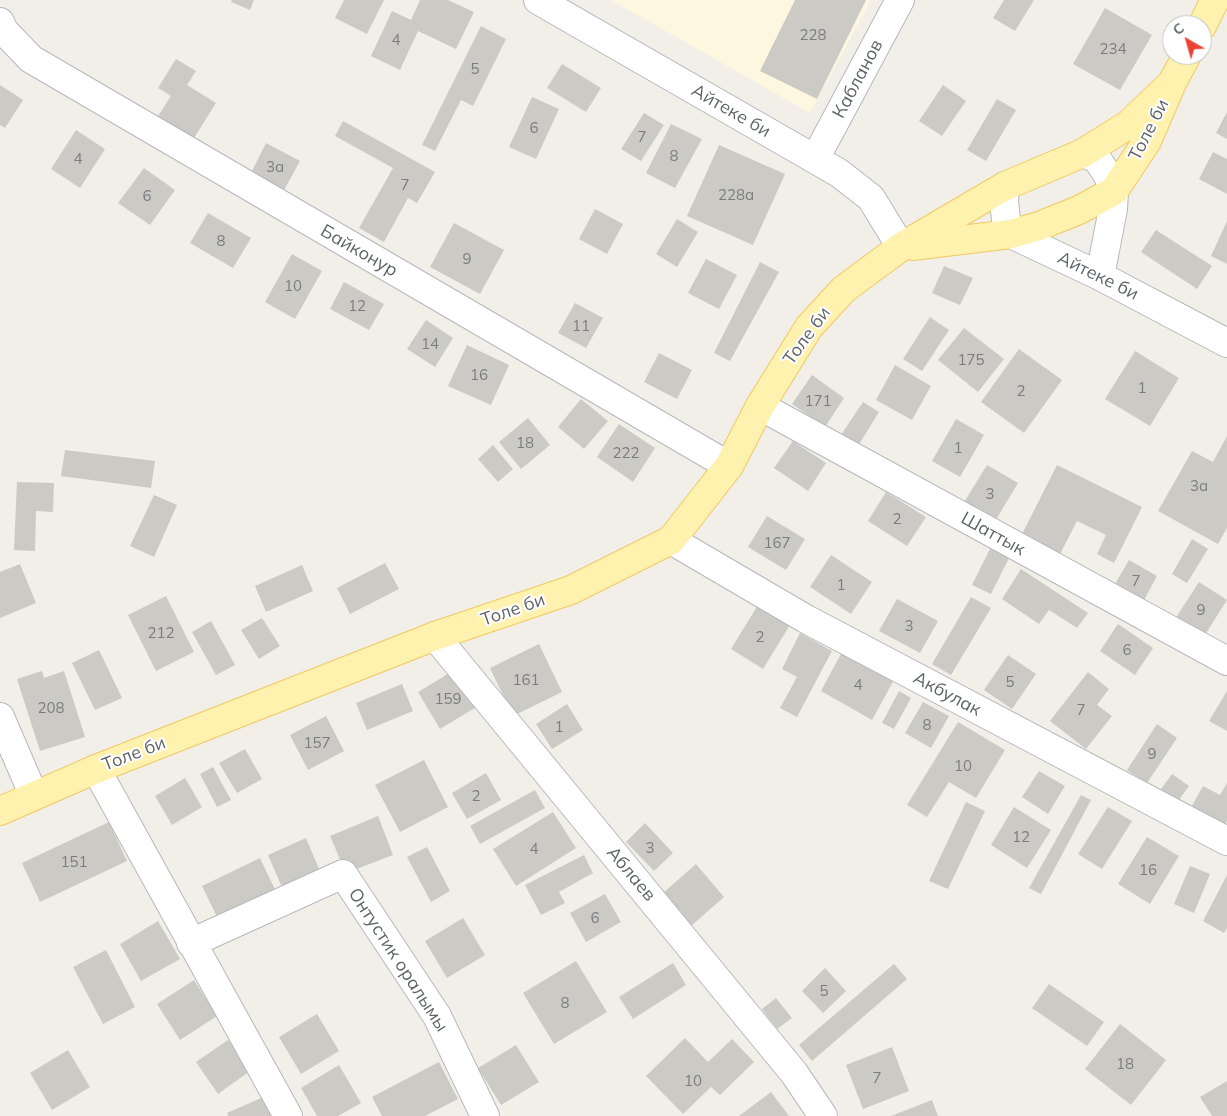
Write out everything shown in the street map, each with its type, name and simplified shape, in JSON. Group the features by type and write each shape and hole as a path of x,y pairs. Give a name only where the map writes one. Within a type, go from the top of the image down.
{"main road":[{"path":"1208,15 1215,0"},
{"name":"Толе би","path":"901,247 1012,234 1039,226 1079,210 1114,191 1147,141 1182,65"},
{"name":"Толе би","path":"0,811 96,769 434,636 570,590 671,540 729,466 760,406 809,327 844,289 901,247 1005,186 1083,153 1128,125 1172,84"}],"street":[{"name":"Айтеке би","path":"538,0 839,173 872,198 901,247"},
{"name":"Кабланов","path":"815,159 900,0"},
{"name":"Байконур","path":"0,22 4,31 31,59 729,466"},
{"path":"1083,153 1097,159 1108,174 1114,191 1113,209 1100,276"},
{"path":"1005,186 1006,220 1012,234"},
{"name":"Айтеке би","path":"1012,234 1100,276 1227,342"},
{"name":"Шаттык","path":"760,406 1227,661"},
{"name":"Акбулак","path":"671,540 806,619 1227,841"},
{"name":"Аблаев","path":"434,636 794,1072 822,1116"},
{"path":"0,717 34,796"},
{"path":"96,769 288,1116"},
{"name":"Онтустик оралымы","path":"191,943 343,874 437,1016 485,1116"}],"shaded area":[{"path":"611,0 871,0 810,113"}],"building":[{"path":"232,0 254,0 250,10 231,2"},
{"path":"344,0 384,0 367,34 335,18"},
{"path":"420,0 448,0 474,12 456,49 418,31 400,70 371,56 392,11 411,20"},
{"path":"795,0 866,0 817,99 760,71"},
{"path":"1004,0 1034,0 1015,31 993,18"},
{"path":"1105,8 1152,35 1120,90 1073,64"},
{"path":"481,26 506,39 473,106 461,100 435,151 422,145"},
{"path":"176,59 196,71 187,85 216,103 194,138 158,116 171,96 158,88"},
{"path":"562,64 601,88 586,112 547,88"},
{"path":"0,85 23,100 5,128 0,125"},
{"path":"943,85 966,101 942,136 919,121"},
{"path":"532,97 559,109 536,159 509,147"},
{"path":"997,99 1016,110 986,161 967,150"},
{"path":"1227,112 1227,139 1216,133"},
{"path":"644,113 664,125 641,161 621,149"},
{"path":"343,121 435,172 417,203 408,198 384,242 359,228 393,168 335,136"},
{"path":"671,124 702,139 675,188 646,173"},
{"path":"76,130 105,149 80,188 51,169"},
{"path":"266,143 300,161 284,190 251,173"},
{"path":"719,145 785,174 753,245 687,216"},
{"path":"1213,152 1227,159 1227,194 1199,179"},
{"path":"144,168 175,190 150,225 118,203"},
{"path":"595,209 623,224 607,254 579,239"},
{"path":"208,213 251,238 233,268 190,243"},
{"path":"677,219 698,232 677,267 656,254"},
{"path":"1227,221 1227,264 1211,256"},
{"path":"454,223 504,250 480,294 430,267"},
{"path":"1156,230 1212,266 1197,289 1141,252"},
{"path":"292,254 322,271 295,319 265,302"},
{"path":"706,259 737,275 719,309 688,293"},
{"path":"760,262 779,272 730,361 714,353"},
{"path":"944,266 973,278 960,305 932,293"},
{"path":"344,282 384,304 369,330 330,309"},
{"path":"575,303 603,318 586,348 558,333"},
{"path":"930,317 949,330 922,371 903,359"},
{"path":"426,320 453,338 435,367 407,349"},
{"path":"964,328 1004,359 978,392 938,360"},
{"path":"467,345 509,365 491,405 448,386"},
{"path":"1019,349 1062,380 1024,433 981,402"},
{"path":"1135,351 1179,378 1150,426 1105,399"},
{"path":"659,353 692,370 677,399 644,382"},
{"path":"895,365 931,386 912,420 876,400"},
{"path":"812,375 844,398 825,427 792,404"},
{"path":"581,399 608,421 584,449 558,427"},
{"path":"863,402 879,412 858,446 841,435"},
{"path":"528,418 550,445 521,469 499,442"},
{"path":"956,419 984,435 960,477 932,461"},
{"path":"619,424 655,448 633,482 597,457"},
{"path":"1227,436 1227,528 1218,544 1158,511 1192,451 1213,462"},
{"path":"793,441 826,463 808,491 774,468"},
{"path":"493,445 513,469 498,482 478,459"},
{"path":"65,450 155,461 151,488 61,476"},
{"path":"987,465 1018,483 994,523 963,504"},
{"path":"1057,465 1142,507 1114,563 1097,554 1106,535 1077,521 1058,558 1020,538"},
{"path":"17,482 54,483 53,512 36,511 35,551 14,550"},
{"path":"886,492 926,517 907,546 868,521"},
{"path":"154,495 177,505 154,557 130,546"},
{"path":"767,516 805,539 786,570 748,547"},
{"path":"1192,539 1208,549 1187,583 1172,574"},
{"path":"992,545 1011,554 991,594 972,585"},
{"path":"831,555 872,582 851,614 810,587"},
{"path":"1129,560 1157,576 1143,602 1114,586"},
{"path":"385,563 399,589 350,614 337,588"},
{"path":"20,564 36,603 0,618 0,572"},
{"path":"302,565 313,591 266,612 255,586"},
{"path":"1021,569 1088,613 1077,628 1049,610 1039,624 1002,599"},
{"path":"1199,582 1227,600 1203,638 1175,619"},
{"path":"166,596 194,652 156,671 128,615"},
{"path":"971,597 991,608 951,675 932,664"},
{"path":"897,599 938,621 920,653 879,631"},
{"path":"758,605 790,625 763,669 731,649"},
{"path":"262,618 280,646 259,659 241,630"},
{"path":"211,621 235,665 216,675 192,632"},
{"path":"1118,624 1153,648 1135,675 1100,651"},
{"path":"800,633 832,651 797,717 780,708 797,677 782,669"},
{"path":"539,644 562,692 513,716 490,668"},
{"path":"99,650 122,698 95,710 72,663"},
{"path":"843,650 895,678 872,720 821,691"},
{"path":"1008,655 1036,674 1012,709 984,690"},
{"path":"456,669 478,706 440,729 418,692"},
{"path":"42,671 44,678 64,671 85,737 40,751 17,679"},
{"path":"1088,672 1109,689 1097,705 1112,716 1086,749 1050,721"},
{"path":"402,684 413,711 367,730 356,703"},
{"path":"899,691 911,698 894,729 882,723"},
{"path":"1227,691 1227,731 1209,721"},
{"path":"923,702 949,716 931,748 905,733"},
{"path":"567,704 583,730 552,749 536,724"},
{"path":"326,716 344,751 308,770 290,735"},
{"path":"958,722 1005,750 976,798 949,782 927,817 907,805"},
{"path":"1157,724 1177,738 1147,783 1127,770"},
{"path":"245,749 262,779 237,793 219,763"},
{"path":"424,760 448,807 400,832 375,785"},
{"path":"213,767 231,800 217,807 200,774"},
{"path":"1039,771 1065,786 1048,814 1022,797"},
{"path":"486,773 501,800 467,819 452,793"},
{"path":"1172,774 1189,786 1173,808 1156,796"},
{"path":"185,778 202,807 172,825 155,796"},
{"path":"1227,783 1227,821 1222,831 1188,813 1203,786 1220,795"},
{"path":"535,790 545,808 480,844 470,826"},
{"path":"1081,795 1091,800 1041,894 1029,888"},
{"path":"966,802 985,811 948,889 929,881"},
{"path":"1014,807 1051,830 1027,868 991,845"},
{"path":"1108,807 1132,821 1102,869 1078,854"},
{"path":"553,812 576,848 516,886 493,849"},
{"path":"378,816 393,855 346,873 330,836"},
{"path":"109,822 127,861 40,902 22,863"},
{"path":"645,823 673,853 654,871 626,842"},
{"path":"1147,837 1179,856 1150,904 1118,884"},
{"path":"306,838 322,876 284,892 268,855"},
{"path":"427,847 450,891 431,902 407,857"},
{"path":"584,855 593,873 559,892 565,903 541,915 525,885"},
{"path":"260,858 280,900 222,927 202,886"},
{"path":"696,864 724,897 691,926 662,894"},
{"path":"1190,866 1210,874 1194,913 1174,904"},
{"path":"1227,875 1227,928 1224,933 1203,921"},
{"path":"605,894 621,922 586,942 570,913"},
{"path":"463,918 485,955 447,978 425,941"},
{"path":"158,921 180,959 141,981 120,944"},
{"path":"106,950 135,1007 103,1024 73,967"},
{"path":"576,961 607,1012 554,1044 523,993"},
{"path":"673,963 686,985 633,1019 619,997"},
{"path":"894,964 907,979 812,1061 799,1045"},
{"path":"825,968 846,991 823,1013 802,991"},
{"path":"194,980 217,1016 180,1040 157,1004"},
{"path":"1049,984 1104,1022 1087,1046 1032,1008"},
{"path":"776,998 792,1018 777,1029 762,1009"},
{"path":"317,1014 339,1051 301,1074 279,1037"},
{"path":"1120,1024 1166,1060 1131,1105 1085,1069"},
{"path":"685,1038 708,1062 732,1039 754,1062 720,1095 711,1087 683,1114 646,1076"},
{"path":"228,1040 250,1071 218,1094 196,1062"},
{"path":"516,1045 539,1082 501,1105 478,1068"},
{"path":"892,1047 909,1091 863,1109 846,1065"},
{"path":"68,1050 90,1087 52,1110 30,1073"},
{"path":"439,1062 458,1099 425,1116 382,1116 372,1097"},
{"path":"339,1065 361,1103 338,1116 317,1116 301,1088"},
{"path":"1227,1081 1227,1116 1212,1116 1200,1097"},
{"path":"771,1092 789,1116 739,1116"},
{"path":"268,1095 277,1116 228,1116 227,1113"},
{"path":"932,1100 938,1116 891,1116"}]}
